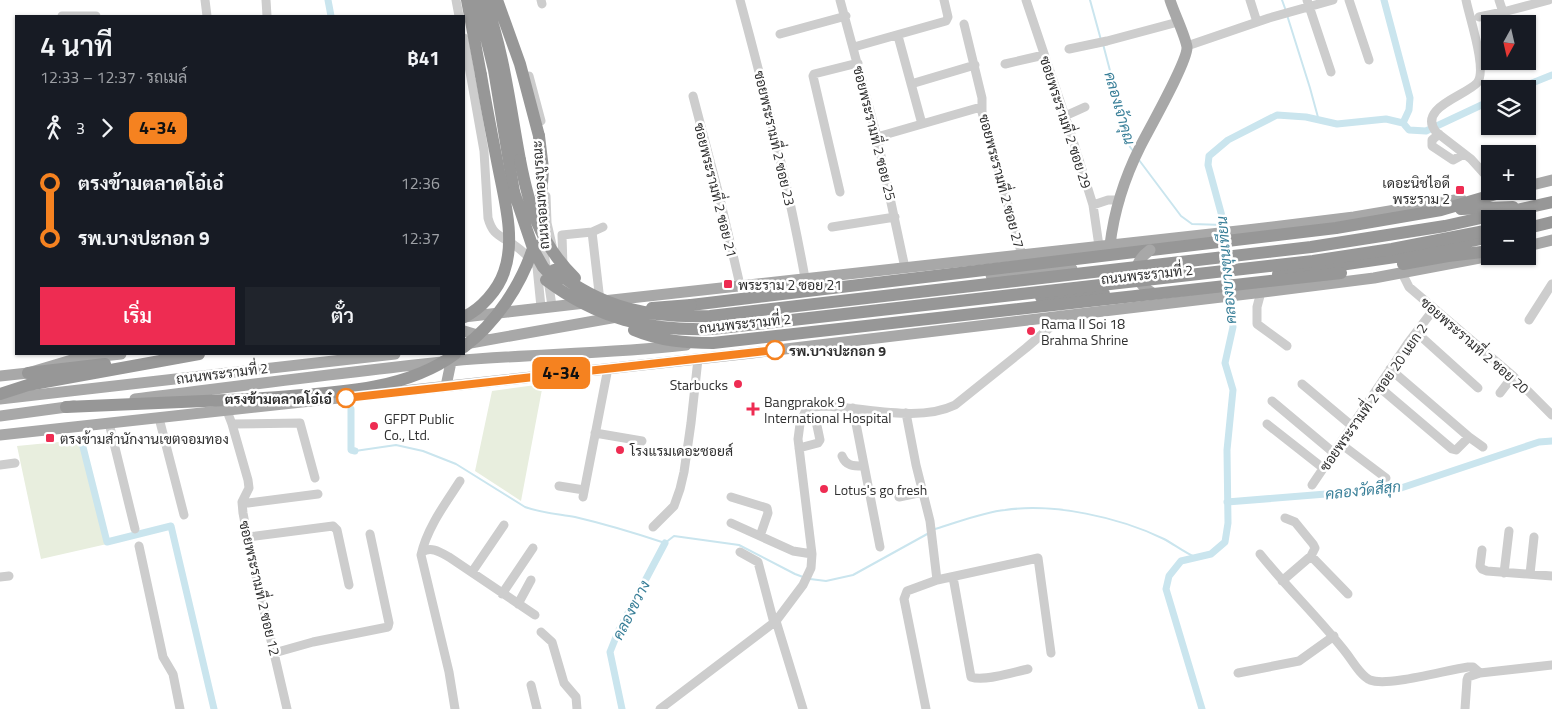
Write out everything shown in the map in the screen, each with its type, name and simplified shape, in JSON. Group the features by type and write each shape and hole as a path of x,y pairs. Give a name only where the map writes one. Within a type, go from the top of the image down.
{"highway":[{"path":"465,316 489,298 497,285 504,272 509,240 503,193 467,0"},
{"path":"477,0 494,70 514,192 534,251 543,267 578,302 609,321 628,328 655,334 687,336 813,323 984,299 1092,295"},
{"path":"485,0 492,20 505,74 520,160 531,209 543,237 566,269 579,282 594,293 620,306 651,314 694,314 811,302 1093,267"},
{"path":"465,345 476,336 503,306 519,281 538,230 542,202 543,169 539,136 520,64 495,0"},
{"path":"594,301 612,301 652,308 674,307 1336,228 1441,210 1481,198"},
{"name":"ถนนพระรามที่ 2","path":"1093,267 1197,256 1399,230 1552,198"},
{"path":"554,274 571,297 651,314 693,316 730,314 1328,244 1445,226 1552,202"},
{"path":"1441,210 1514,207"},
{"path":"1536,220 1552,216"},
{"path":"1536,226 1552,222"},
{"path":"554,274 623,320 658,328 697,330 1313,261 1401,248 1481,232"},
{"name":"ถนนพระรามที่ 2","path":"1092,295 1402,256 1481,240"},
{"path":"1448,256 1481,242"},
{"path":"594,301 628,327 655,337 706,343 1341,273 1448,256 1481,253"},
{"path":"28,373 178,355"},
{"path":"0,394 28,385 193,355"},
{"path":"66,407 250,399 339,391 380,385 422,372 453,358"}],"main road":[{"path":"1105,246 1131,167 1182,66 1187,46 1170,0"},
{"path":"1536,184 1552,180"},
{"path":"465,317 594,301 1247,230 1391,211 1481,195"},
{"path":"1536,244 1552,240"},
{"path":"1150,250 1139,260 1136,274 1141,285 1154,294"},
{"path":"0,435 698,359 1258,292 1402,273 1481,258"},
{"name":"ถนนพระรามที่ 2","path":"465,346 597,320 694,306 920,281 1093,267"},
{"name":"ถนนพระรามที่ 2","path":"0,416 453,358 676,346 811,331 953,311 1092,295"},
{"path":"465,331 484,315"},
{"path":"465,332 494,339"},
{"path":"0,376 28,373 86,356 104,355"},
{"name":"ถนนพระรามที่ 2","path":"0,399 386,355"},
{"path":"446,386 453,358"}],"street":[{"path":"205,0 207,15"},
{"path":"266,0 267,15"},
{"path":"456,0 459,15"},
{"name":"ถนนจอมทองบูรณะ","path":"495,0 533,119 539,152 542,214 540,226 552,306"},
{"name":"ถนนจอมทองบูรณะ","path":"503,0 537,103 546,161 547,223 556,261 554,274"},
{"name":"ซอยพระรามที่ 2 ซอย 23","path":"740,0 776,134 805,278"},
{"name":"ซอยพระรามที่ 2 ซอย 25","path":"840,0 846,16 877,137 905,268"},
{"path":"854,47 898,36 948,20 944,0"},
{"name":"ซอยพระรามที่ 2 ซอย 29","path":"1026,0 1065,116 1105,246"},
{"path":"1250,0 1257,22"},
{"path":"1187,46 1308,3 1333,0"},
{"path":"1349,0 1369,60"},
{"path":"1466,0 1480,62 1481,75 1478,82 1436,109 1431,118 1432,127 1437,133 1471,159 1481,170"},
{"path":"1499,0 1503,12"},
{"path":"1479,17 1549,0"},
{"path":"1308,3 1330,72"},
{"path":"780,34 846,16"},
{"path":"1069,49 1178,22"},
{"name":"ซอยพระรามที่ 2 ซอย 27","path":"964,24 982,98 981,106 1022,255"},
{"path":"898,36 922,124"},
{"path":"465,44 484,151 488,218 491,228 497,236 512,243 535,263 552,306"},
{"path":"1004,64 1044,55"},
{"path":"840,192 813,76 814,74 858,63"},
{"path":"911,84 975,65"},
{"name":"ซอยพระรามที่ 2 ซอย 21","path":"693,96 740,286"},
{"path":"877,137 981,106"},
{"path":"1065,116 1085,107"},
{"path":"1437,133 1432,140 1432,146 1453,160 1464,154"},
{"path":"1093,205 1108,200 1120,200"},
{"path":"832,227 895,217"},
{"path":"552,306 561,283 554,274 562,235 592,232 603,227"},
{"path":"592,232 594,301"},
{"name":"ซอยพระรามที่ 2 ซอย 20","path":"1402,273 1409,287 1513,376 1552,415"},
{"path":"1529,320 1552,284"},
{"path":"1258,292 1257,324 1287,346"},
{"name":"ซอยพระรามที่ 2 ซอย 20 แยก 2","path":"1312,485 1390,369 1434,309"},
{"path":"660,709 775,622 803,585 811,568 812,554 799,448 800,424 805,412 823,406 906,413 946,410 955,405 1026,348 1054,324 1061,315"},
{"path":"1417,333 1478,388"},
{"path":"653,527 674,506 680,489 698,359"},
{"path":"559,486 584,494 608,368"},
{"path":"1390,369 1468,437 1483,447"},
{"path":"1500,392 1513,376"},
{"path":"1302,384 1352,426"},
{"path":"1378,387 1452,449 1456,450 1459,448 1468,437"},
{"path":"1272,401 1334,453"},
{"path":"853,408 880,548"},
{"name":"ซอยพระรามที่ 2 ซอย 12","path":"226,411 232,424 248,480 249,488 242,502 248,537 287,709"},
{"path":"906,413 932,535 937,580"},
{"path":"159,418 184,515"},
{"path":"799,448 818,443 820,440 816,421"},
{"path":"109,423 135,529"},
{"path":"232,424 300,423 315,478"},
{"path":"1267,424 1323,468"},
{"path":"595,433 642,441"},
{"path":"1341,444 1386,478"},
{"path":"842,456 848,464 863,466"},
{"path":"0,465 15,463"},
{"path":"456,709 421,555 423,542 460,481"},
{"path":"899,497 923,492"},
{"path":"242,502 248,503 318,494"},
{"path":"731,497 767,508 768,514 760,536"},
{"path":"1282,581 1311,556 1315,548 1295,522 1285,518"},
{"path":"731,523 793,551 812,554"},
{"path":"472,572 504,525"},
{"path":"248,537 333,526 337,530 349,585"},
{"path":"1504,573 1509,531"},
{"path":"274,654 313,642 388,627 389,623 370,534"},
{"path":"1530,574 1534,537"},
{"path":"139,546 163,657 173,674 180,709"},
{"path":"502,594 533,548"},
{"path":"422,552 425,550 436,550 535,614"},
{"path":"1482,550 1480,566 1482,569 1504,573 1552,576"},
{"path":"740,552 758,562 803,709"},
{"path":"1260,554 1282,581 1334,636 1368,679 1414,678 1434,672 1468,667 1473,667 1480,673"},
{"path":"1311,556 1348,594"},
{"path":"926,709 904,595 906,591 937,580 1038,558 1051,653"},
{"path":"953,576 971,677 973,679 1028,669"},
{"path":"518,604 531,580"},
{"path":"541,632 552,642 564,683 576,697 578,709"},
{"path":"1238,673 1299,661 1334,636"},
{"path":"1465,709 1466,680 1468,677 1480,673 1552,665"},
{"path":"531,685 537,709"}],"green space":[{"path":"543,384 521,501 475,471 492,391"},
{"path":"79,440 107,544 41,559 17,446"}],"waterway":[{"path":"328,0 331,15"},
{"name":"คลองเจ้าคุณ","path":"1090,0 1101,40"},
{"path":"1282,0 1286,11"},
{"name":"คลองบางขุนเทียน","path":"1202,709 1166,589 1169,576 1181,561 1211,554 1225,542 1228,523 1227,450 1233,390 1225,363 1233,327 1223,220 1208,165 1209,156 1228,140 1277,115 1306,117 1337,124 1386,119 1403,123 1409,110 1410,98 1384,0"},
{"path":"1287,15 1319,121"},
{"name":"คลองเจ้าคุณ","path":"1103,44 1130,147 1134,152"},
{"path":"1536,81 1552,75"},
{"path":"1403,123 1409,130 1426,131 1481,105"},
{"name":"คลองเจ้าคุณ","path":"1139,160 1181,216 1192,224 1224,225"},
{"path":"351,409 351,450 355,451"},
{"path":"81,439 107,542 171,526 214,709"},
{"name":"คลองวัดสีสุก","path":"1227,502 1401,488 1539,442 1552,441"},
{"path":"355,451 396,445 423,451 456,464 531,509 575,517 665,543 674,536 739,545 803,577"},
{"path":"935,529 997,511 1024,508 1065,510 1127,524 1164,539 1197,558"},
{"path":"810,579 826,581 853,575 929,533"},
{"name":"คลองขวาง","path":"622,709 610,652 618,632 665,543"}],"bus line":[{"name":"4-34","path":"346,398 775,350"}],"place":[{"name":"เดอะนิชไอดี พระราม 2","path":"1460,190"},
{"name":"พระราม 2 ซอย 21","path":"728,284"},
{"name":"Rama II Soi 18 Brahma Shrine","path":"1031,331"},
{"name":"รพ.บางปะกอก 9","path":"775,350"},
{"name":"Starbucks","path":"738,384"},
{"name":"ตรงข้ามตลาดโอ๋เอ๋","path":"346,398"},
{"name":"Bangprakok 9 International Hospital","path":"753,409"},
{"name":"GFPT Public Co., Ltd.","path":"374,426"},
{"name":"ตรงข้ามสำนักงานเขตจอมทอง","path":"50,438"},
{"name":"โรงแรมเดอะชอยส์","path":"620,450"},
{"name":"Lotus's go fresh","path":"824,489"}]}
